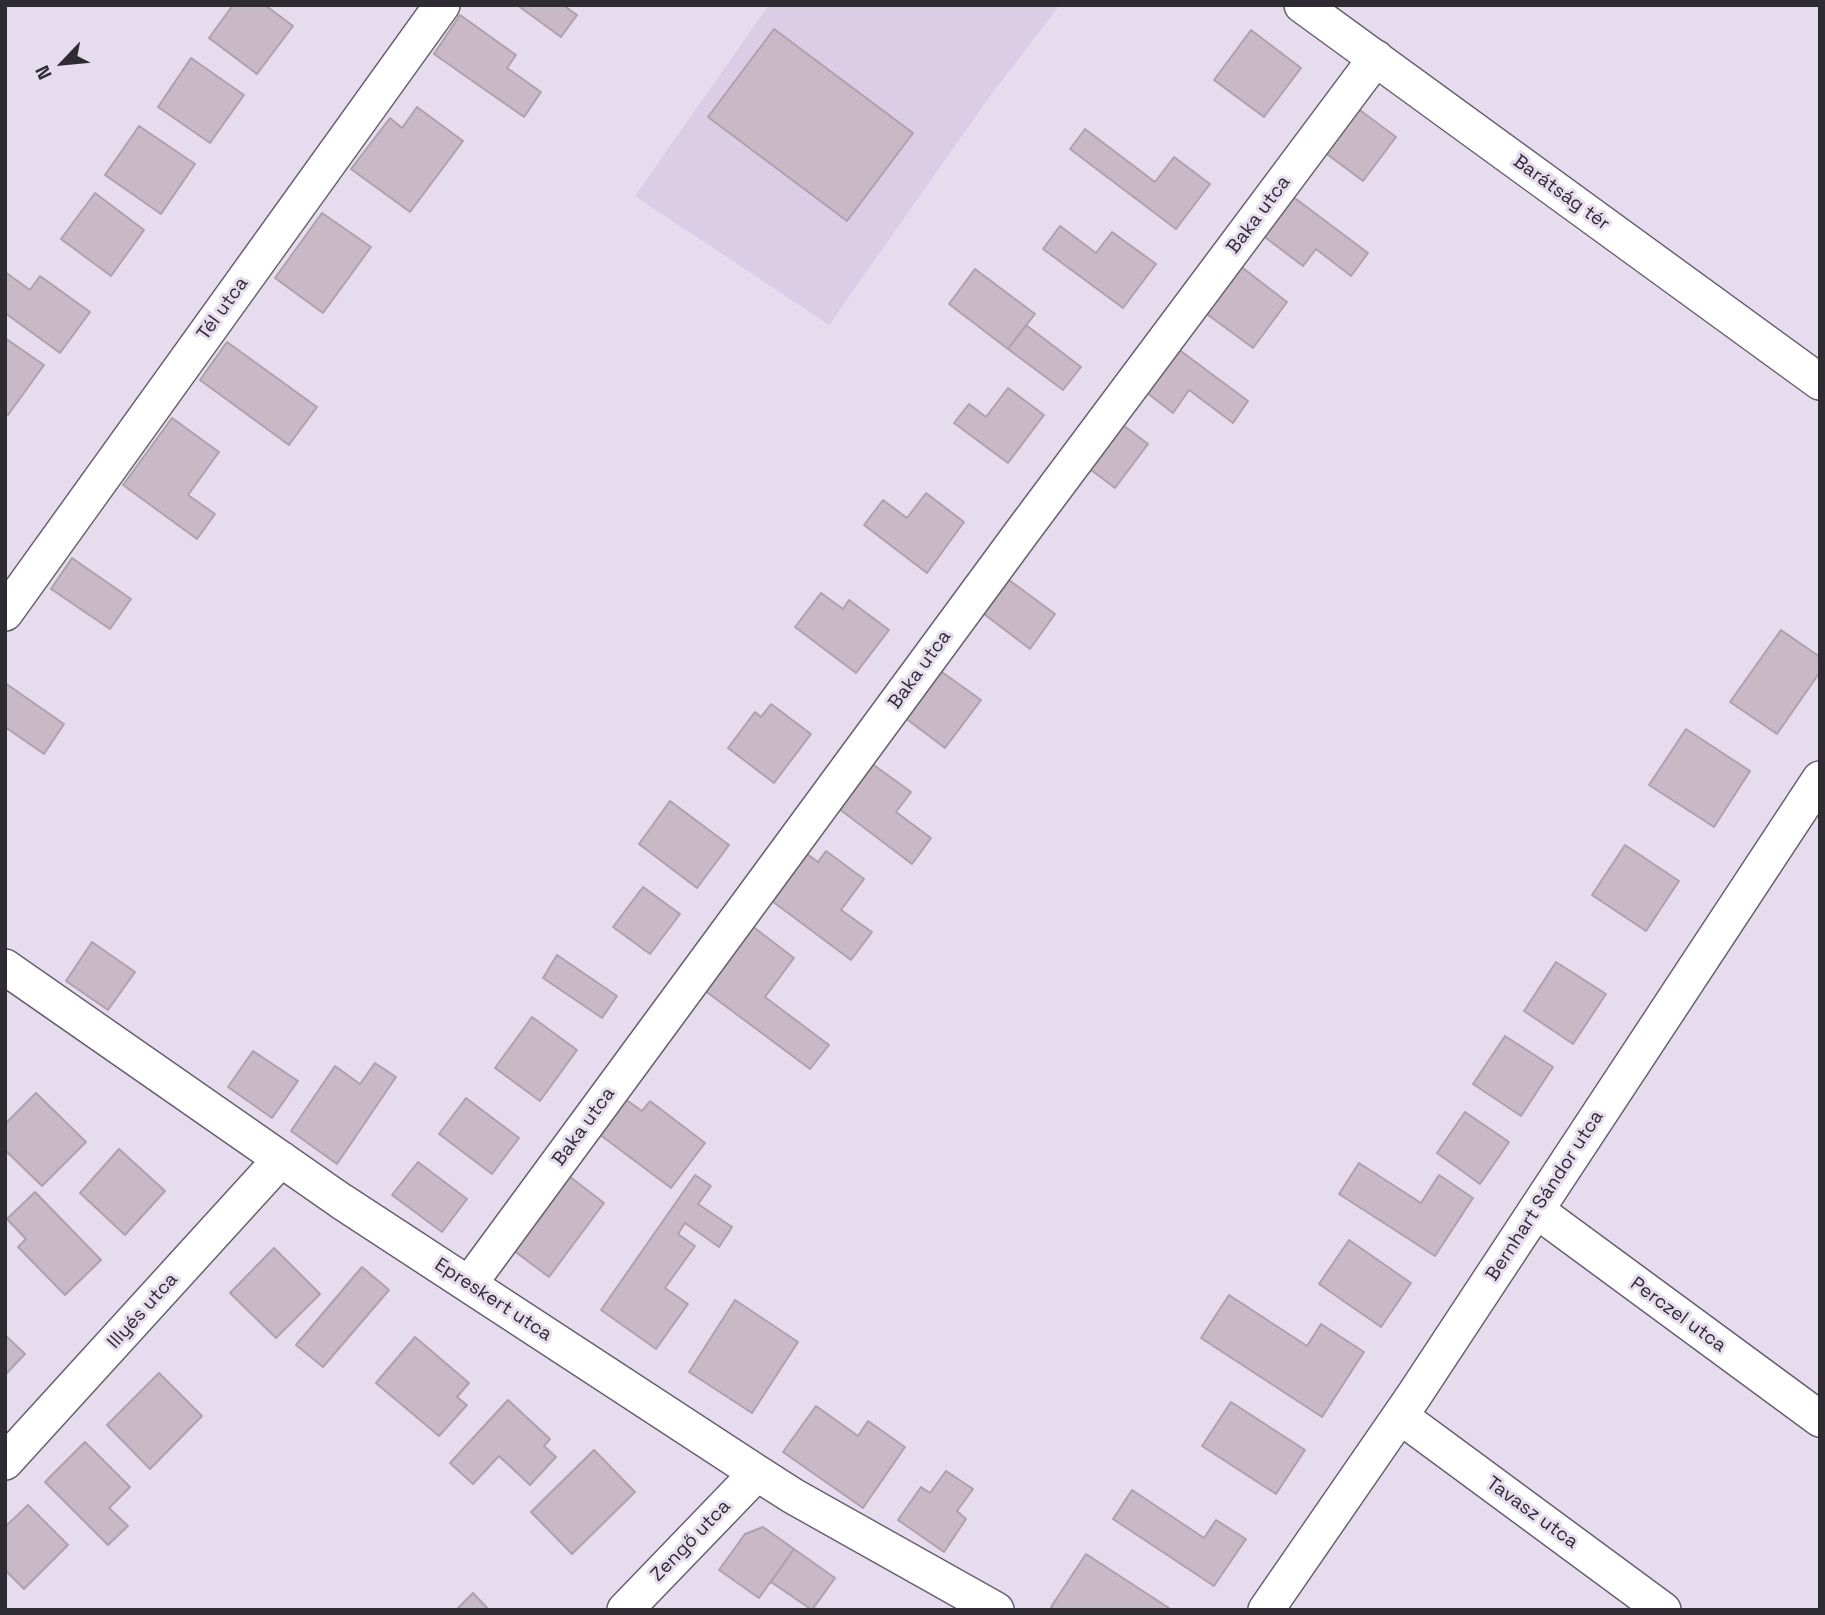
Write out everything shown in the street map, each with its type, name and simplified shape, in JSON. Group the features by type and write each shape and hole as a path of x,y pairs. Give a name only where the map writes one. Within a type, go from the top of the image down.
{"street":[{"name":"Tél utca","path":"5,613 442,5"},
{"name":"Barátság tér","path":"1302,5 1820,382"},
{"name":"Baka utca","path":"469,1284 1022,532 1376,58"},
{"name":"Bernhart Sándor utca","path":"1266,1610 1400,1416 1820,779"},
{"name":"Epreskert utca","path":"5,967 281,1159 793,1496 996,1610"},
{"name":"Illyés utca","path":"5,1462 281,1159"},
{"name":"Perczel utca","path":"1536,1210 1820,1419"},
{"name":"Tavasz utca","path":"1400,1416 1663,1610"},
{"name":"Zengő utca","path":"625,1610 757,1472"}],"shaded area":[{"path":"769,5 1060,5 990,96 829,325 635,196"}],"building":[{"path":"233,5 265,5 293,26 257,74 209,38"},
{"path":"517,5 563,5 577,15 561,37"},
{"path":"460,15 516,55 507,68 541,92 524,117 434,54"},
{"path":"774,29 913,133 847,221 708,117"},
{"path":"1251,30 1301,68 1264,117 1214,80"},
{"path":"191,58 244,95 210,143 158,107"},
{"path":"1353,105 1396,137 1363,181 1320,149"},
{"path":"417,107 463,141 410,212 351,169 390,118 402,128"},
{"path":"139,126 195,164 161,214 105,175"},
{"path":"1085,129 1155,182 1174,157 1210,184 1176,229 1070,149"},
{"path":"95,193 144,230 111,276 61,239"},
{"path":"1288,193 1368,253 1351,276 1316,249 1303,266 1258,232"},
{"path":"322,213 371,247 323,313 275,278"},
{"path":"1060,226 1096,253 1112,232 1156,264 1123,308 1043,249"},
{"path":"1235,262 1287,302 1253,348 1200,309"},
{"path":"975,269 1035,314 1008,349 949,304"},
{"path":"5,272 30,290 40,276 90,312 60,353 5,313"},
{"path":"1026,325 1081,367 1063,390 1008,349"},
{"path":"5,338 44,365 8,415 5,413"},
{"path":"227,342 317,407 289,445 200,380"},
{"path":"1174,346 1248,401 1233,423 1189,390 1173,413 1142,389"},
{"path":"1008,388 1044,415 1008,463 954,423 969,404 986,417"},
{"path":"172,418 219,452 188,495 215,514 197,539 123,485"},
{"path":"1115,419 1148,444 1115,488 1082,463"},
{"path":"926,493 964,522 927,573 864,525 883,500 907,518"},
{"path":"72,558 131,599 110,629 51,589"},
{"path":"1005,577 1055,614 1030,649 980,611"},
{"path":"821,593 843,609 849,600 889,630 856,673 795,627"},
{"path":"1781,630 1820,657 1820,672 1777,734 1730,702"},
{"path":"939,670 981,700 945,748 904,717"},
{"path":"5,683 64,724 44,754 5,727"},
{"path":"771,704 811,734 774,783 728,748 755,712 761,717"},
{"path":"1686,729 1750,771 1714,827 1649,785"},
{"path":"871,763 911,792 896,812 931,838 912,864 838,808"},
{"path":"670,801 729,845 697,888 639,844"},
{"path":"1625,845 1679,881 1646,931 1592,895"},
{"path":"803,851 818,862 826,851 864,879 841,910 872,932 851,960 768,898"},
{"path":"643,887 680,914 650,954 613,927"},
{"path":"752,926 794,958 765,997 829,1045 810,1069 704,990"},
{"path":"92,942 135,972 108,1010 66,981"},
{"path":"557,955 617,996 602,1018 543,978"},
{"path":"1556,962 1606,994 1573,1044 1524,1011"},
{"path":"532,1017 577,1050 540,1101 495,1068"},
{"path":"1505,1036 1553,1067 1521,1116 1473,1084"},
{"path":"253,1051 298,1081 272,1118 228,1087"},
{"path":"375,1063 396,1077 337,1164 291,1131 335,1066 360,1084"},
{"path":"36,1093 86,1142 42,1186 5,1150 5,1124"},
{"path":"466,1098 519,1138 492,1174 439,1134"},
{"path":"625,1099 642,1111 650,1101 705,1143 671,1188 599,1134"},
{"path":"1465,1112 1509,1142 1480,1184 1437,1153"},
{"path":"119,1149 165,1191 125,1235 80,1193"},
{"path":"418,1162 467,1199 442,1232 392,1195"},
{"path":"1359,1163 1421,1203 1439,1175 1473,1198 1435,1256 1339,1194"},
{"path":"695,1175 711,1186 698,1204 732,1227 719,1247 685,1223 678,1234 695,1246 665,1288 688,1304 656,1349 601,1310"},
{"path":"569,1176 604,1203 549,1277 513,1250"},
{"path":"35,1192 101,1260 65,1295 18,1247 26,1239 7,1219"},
{"path":"1349,1240 1411,1283 1381,1327 1319,1284"},
{"path":"274,1248 320,1294 276,1338 230,1293"},
{"path":"362,1267 389,1290 323,1367 296,1345"},
{"path":"1229,1295 1307,1346 1321,1324 1364,1352 1322,1417 1201,1338"},
{"path":"735,1300 798,1342 752,1413 689,1372"},
{"path":"5,1335 25,1354 5,1375"},
{"path":"415,1337 469,1383 457,1397 467,1405 439,1436 376,1383"},
{"path":"159,1373 202,1416 150,1469 107,1425"},
{"path":"508,1400 550,1439 544,1446 556,1457 530,1485 499,1456 473,1484 450,1463"},
{"path":"1231,1402 1305,1450 1276,1494 1202,1446"},
{"path":"816,1406 858,1436 868,1421 905,1447 863,1508 783,1452"},
{"path":"85,1442 130,1487 109,1508 128,1526 108,1545 45,1482"},
{"path":"594,1450 635,1492 572,1554 531,1512"},
{"path":"946,1471 973,1489 957,1511 966,1519 944,1552 898,1520 921,1487 930,1493"},
{"path":"1132,1490 1204,1538 1216,1520 1246,1539 1214,1586 1113,1519"},
{"path":"28,1505 68,1545 24,1589 5,1570 5,1527"},
{"path":"763,1527 794,1549 759,1598 719,1570 745,1534"},
{"path":"794,1549 835,1578 812,1610 771,1582"},
{"path":"1086,1554 1172,1610 1055,1610 1051,1607"},
{"path":"473,1593 489,1610 456,1610"}]}
